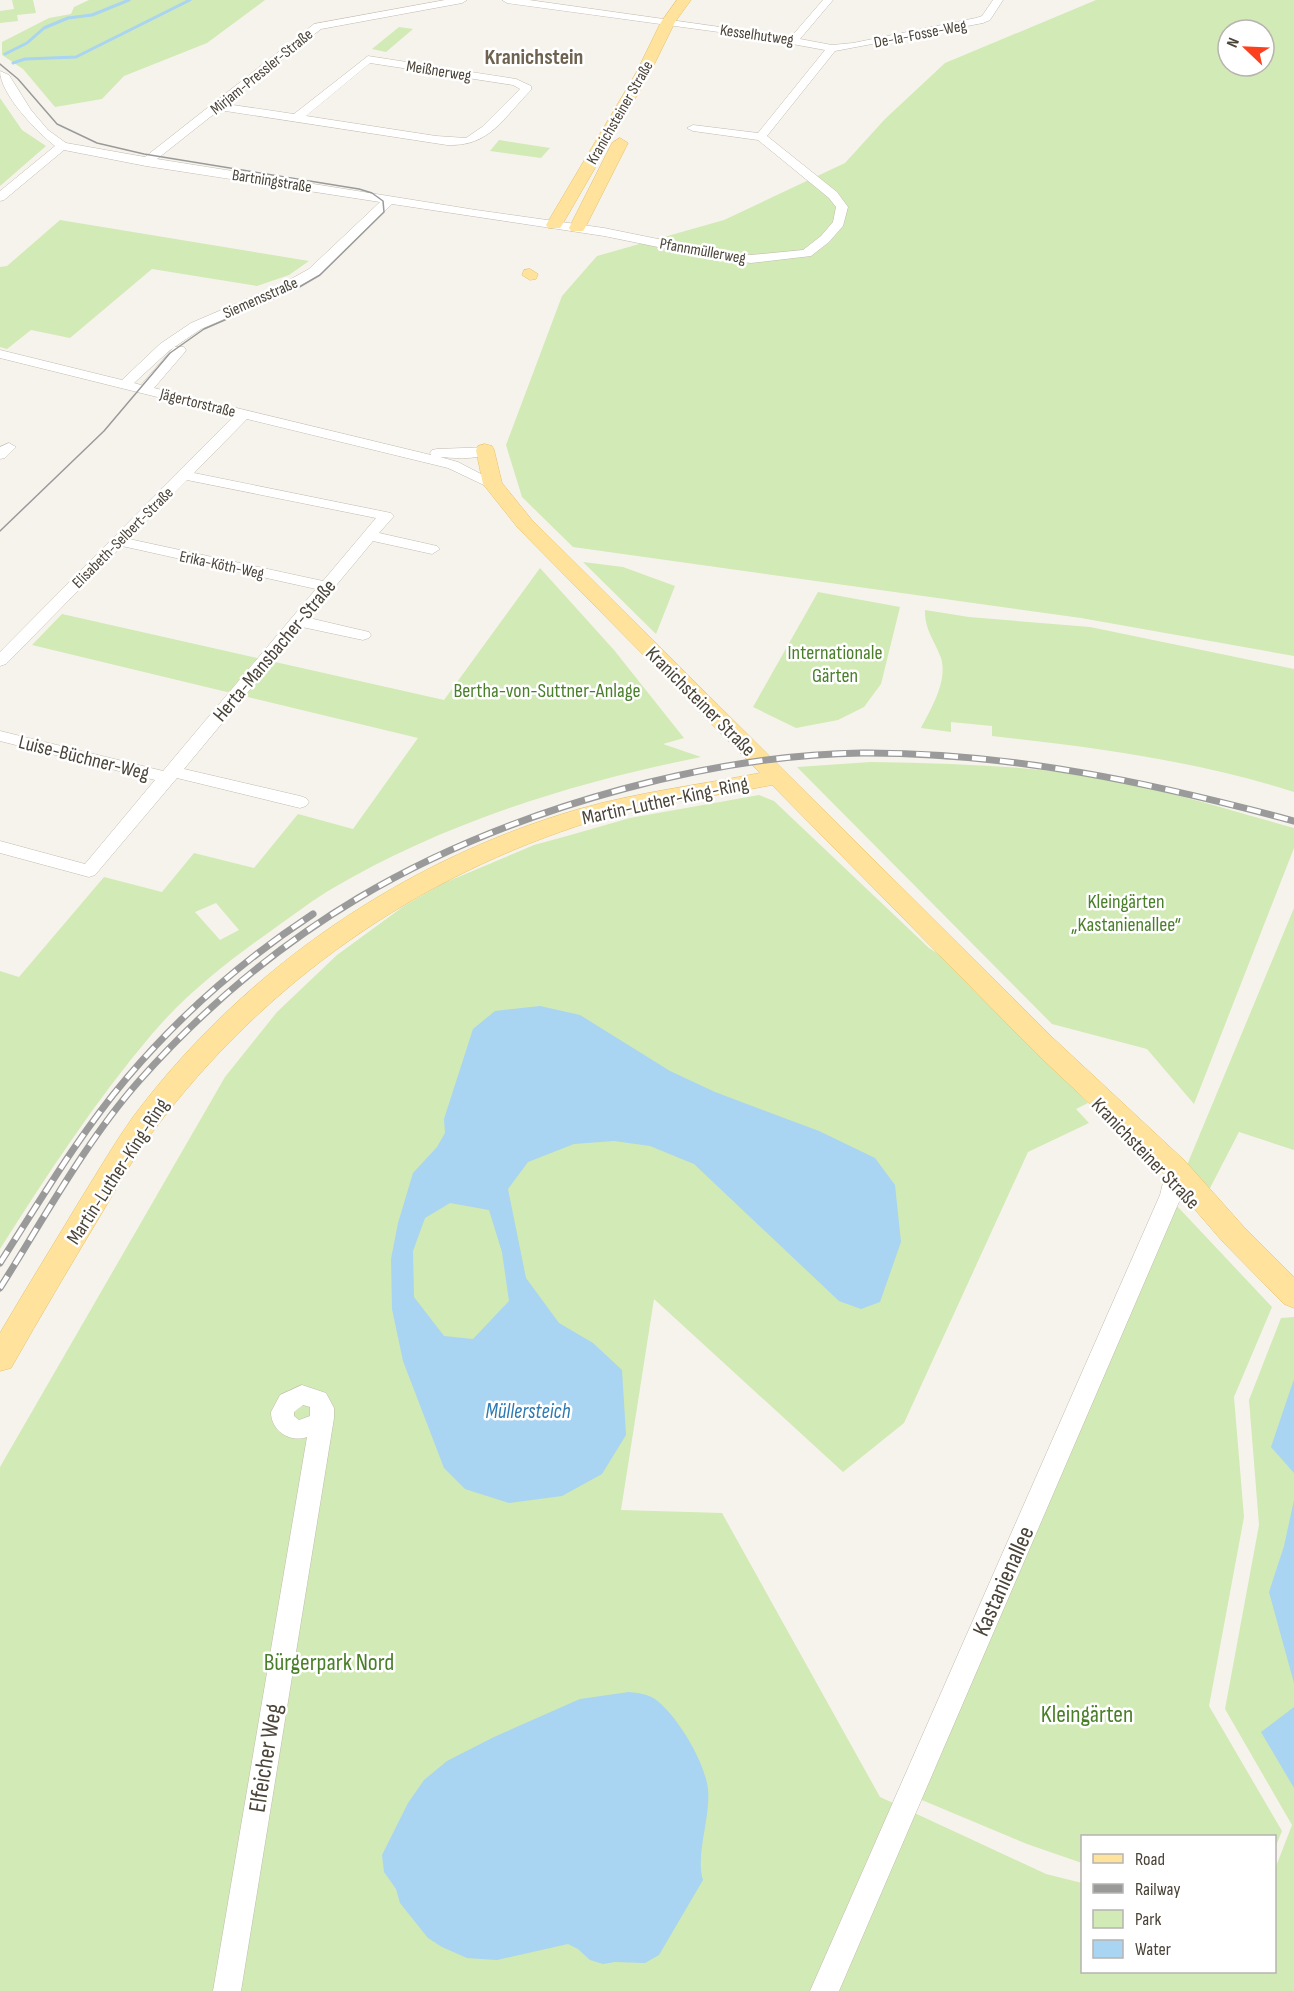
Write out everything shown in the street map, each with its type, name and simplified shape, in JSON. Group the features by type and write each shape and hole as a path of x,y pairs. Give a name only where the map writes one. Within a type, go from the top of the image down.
{"main road":[{"name":"Kranichsteiner Straße","path":"577,228 684,0"},
{"name":"Kranichsteiner Straße","path":"554,225 643,73 675,23 694,0"},
{"name":"Kranichsteiner Straße","path":"486,457 493,484 525,524 1066,1066 1073,1078 1174,1177 1195,1206 1233,1234 1294,1296"},
{"name":"Martin-Luther-King-Ring","path":"0,1359 120,1158 144,1124 227,1027 319,948 413,887 465,860 539,830 638,802 776,777"}],"street":[{"name":"Mirjam-Pressler-Straße","path":"147,162 318,26 462,0"},
{"path":"507,0 675,23"},
{"path":"581,10 591,0"},
{"path":"794,40 828,0"},
{"name":"De-la-Fosse-Weg","path":"832,48 853,46 979,21 986,18 998,0"},
{"name":"Kesselhutweg","path":"675,23 794,40 832,48"},
{"path":"693,128 761,137 832,48"},
{"name":"Meißnerweg","path":"218,106 296,118 462,142 478,136 527,88 516,82 368,59 296,118"},
{"name":"Bartningstraße","path":"0,74 5,77 32,120 63,146 147,162 577,228"},
{"name":"Pfannmüllerweg","path":"577,228 751,260 807,252 825,239 839,223 842,207 833,195 761,137"},
{"path":"0,197 63,146"},
{"name":"Siemensstraße","path":"125,384 165,347 196,326 287,287 314,272 389,200"},
{"name":"Siemensstraße","path":"145,389 173,354 190,341 219,324 306,287 326,274 403,202"},
{"name":"Jägertorstraße","path":"2,357 125,384 453,465 493,484"},
{"name":"Elisabeth-Selbert-Straße","path":"3,654 245,413"},
{"path":"0,445 9,447 0,455"},
{"name":"Jägertorstraße","path":"395,450 486,457"},
{"name":"Jägertorstraße","path":"453,465 486,457"},
{"name":"Herta-Mansbacher-Straße","path":"0,847 89,871 386,516 184,475"},
{"path":"370,536 432,549"},
{"name":"Erika-Köth-Weg","path":"118,541 327,587"},
{"path":"299,621 363,635"},
{"name":"Luise-Büchner-Weg","path":"0,736 300,802"},
{"name":"Kastanienallee","path":"824,1991 1171,1195 1174,1177"},
{"name":"Elfeicher Weg","path":"227,1991 322,1418"}],"green space":[{"path":"12,0 33,0 36,13 17,15 18,21 0,23 0,11 14,9"},
{"path":"89,0 265,0 207,43 124,76 102,99 55,107 23,69 2,55 2,42 49,18 71,14 74,7"},
{"path":"1096,0 1294,0 1294,656 1081,618 573,547 522,497 506,445 562,296 597,256 724,220 845,163 885,119 945,63"},
{"path":"399,27 413,29 386,52 372,49"},
{"path":"0,98 22,130 46,146 0,186"},
{"path":"499,140 550,148 541,158 490,151"},
{"path":"60,220 309,261 289,275 257,286 152,269 70,338 31,330 7,349 0,347 0,267 7,266"},
{"path":"583,562 623,567 675,586 656,634"},
{"name":"Bertha-von-Suttner-Anlage","path":"540,568 614,650 684,738 663,744 701,757 604,779 509,808 417,845 372,867 305,906 222,968 164,1020 91,1112 0,1249 0,971 19,977 104,877 162,892 194,853 254,868 298,814 353,829 418,738 32,645 62,614 444,700","holes":["216,903 239,930 220,940 195,912"]},
{"name":"Internationale Gärten","path":"818,592 900,607 881,684 864,707 838,720 796,728 753,707"},
{"path":"925,610 969,617 1090,627 1294,669 1294,792 1220,772 1145,756 992,736 992,726 951,722 951,732 921,728 937,694 943,667 928,629"},
{"name":"Kleingärten „Kastanienallee“","path":"871,762 974,765 1077,774 1159,791 1294,828 1294,848 1194,1104 1147,1049 1052,1024 797,767"},
{"name":"Bürgerpark Nord","path":"759,795 774,801 929,948 943,957 1088,1103 1076,1109 1089,1123 1028,1152 904,1423 843,1472 654,1299 621,1510 722,1513 880,1797 1046,1874 1081,1883 1081,1973 1276,1973 1276,1866 1292,1825 1225,1709 1259,1525 1249,1400 1281,1318 1294,1317 1294,1991 0,1991 0,1467 225,1077 277,1012 337,955 404,906 444,883 534,845 630,818"},
{"path":"1294,908 1294,1150 1239,1132 1209,1190 1187,1165"},
{"name":"Kleingärten","path":"1176,1205 1272,1307 1234,1397 1244,1517 1209,1706 1282,1831 1276,1846 1276,1835 1081,1835 1081,1863 1027,1844 917,1798"}],"water":[{"name":"Müllersteich","path":"540,1006 580,1015 670,1071 715,1092 819,1131 875,1158 895,1185 901,1242 880,1302 861,1309 839,1301 694,1164 650,1146 614,1141 574,1144 528,1162 508,1189 526,1278 559,1323 593,1343 622,1370 626,1435 602,1474 562,1496 509,1503 465,1489 444,1468 403,1361 392,1309 391,1259 398,1223 413,1173 437,1147 445,1133 444,1119 473,1029 495,1011","holes":["450,1203 489,1210 502,1252 509,1301 473,1339 444,1336 414,1297 413,1251 425,1218"]},
{"path":"1294,1379 1294,1473 1271,1447"},
{"path":"1294,1500 1294,1683 1269,1592 1284,1546"},
{"path":"629,1692 655,1699 681,1727 702,1766 708,1789 701,1859 703,1880 659,1955 645,1963 603,1964 590,1960 578,1949 568,1944 497,1960 467,1958 428,1938 400,1903 396,1889 384,1872 382,1855 408,1803 424,1780 447,1761 494,1737 580,1699"},
{"path":"1294,1707 1294,1788 1261,1732"}],"waterway":[{"path":"5,54 27,43 44,28 68,18 92,15 129,0"},
{"path":"13,63 25,59 76,57 190,0"}],"tram line":[{"path":"0,64 18,79 57,124 97,143 144,154 359,189 372,193 383,201 384,212 320,275 296,289 204,329 170,353 104,431 0,531"}],"railway":[{"path":"0,1288 66,1182 120,1104 191,1027 244,979 300,936 358,898 420,865 484,836 552,811 623,789 712,769 772,759 862,753 972,758 1080,772 1188,794 1294,821"},
{"path":"0,1263 92,1123 147,1055 190,1011 237,970 313,914"}],"district":[{"name":"Kranichstein","path":"534,56"}]}
